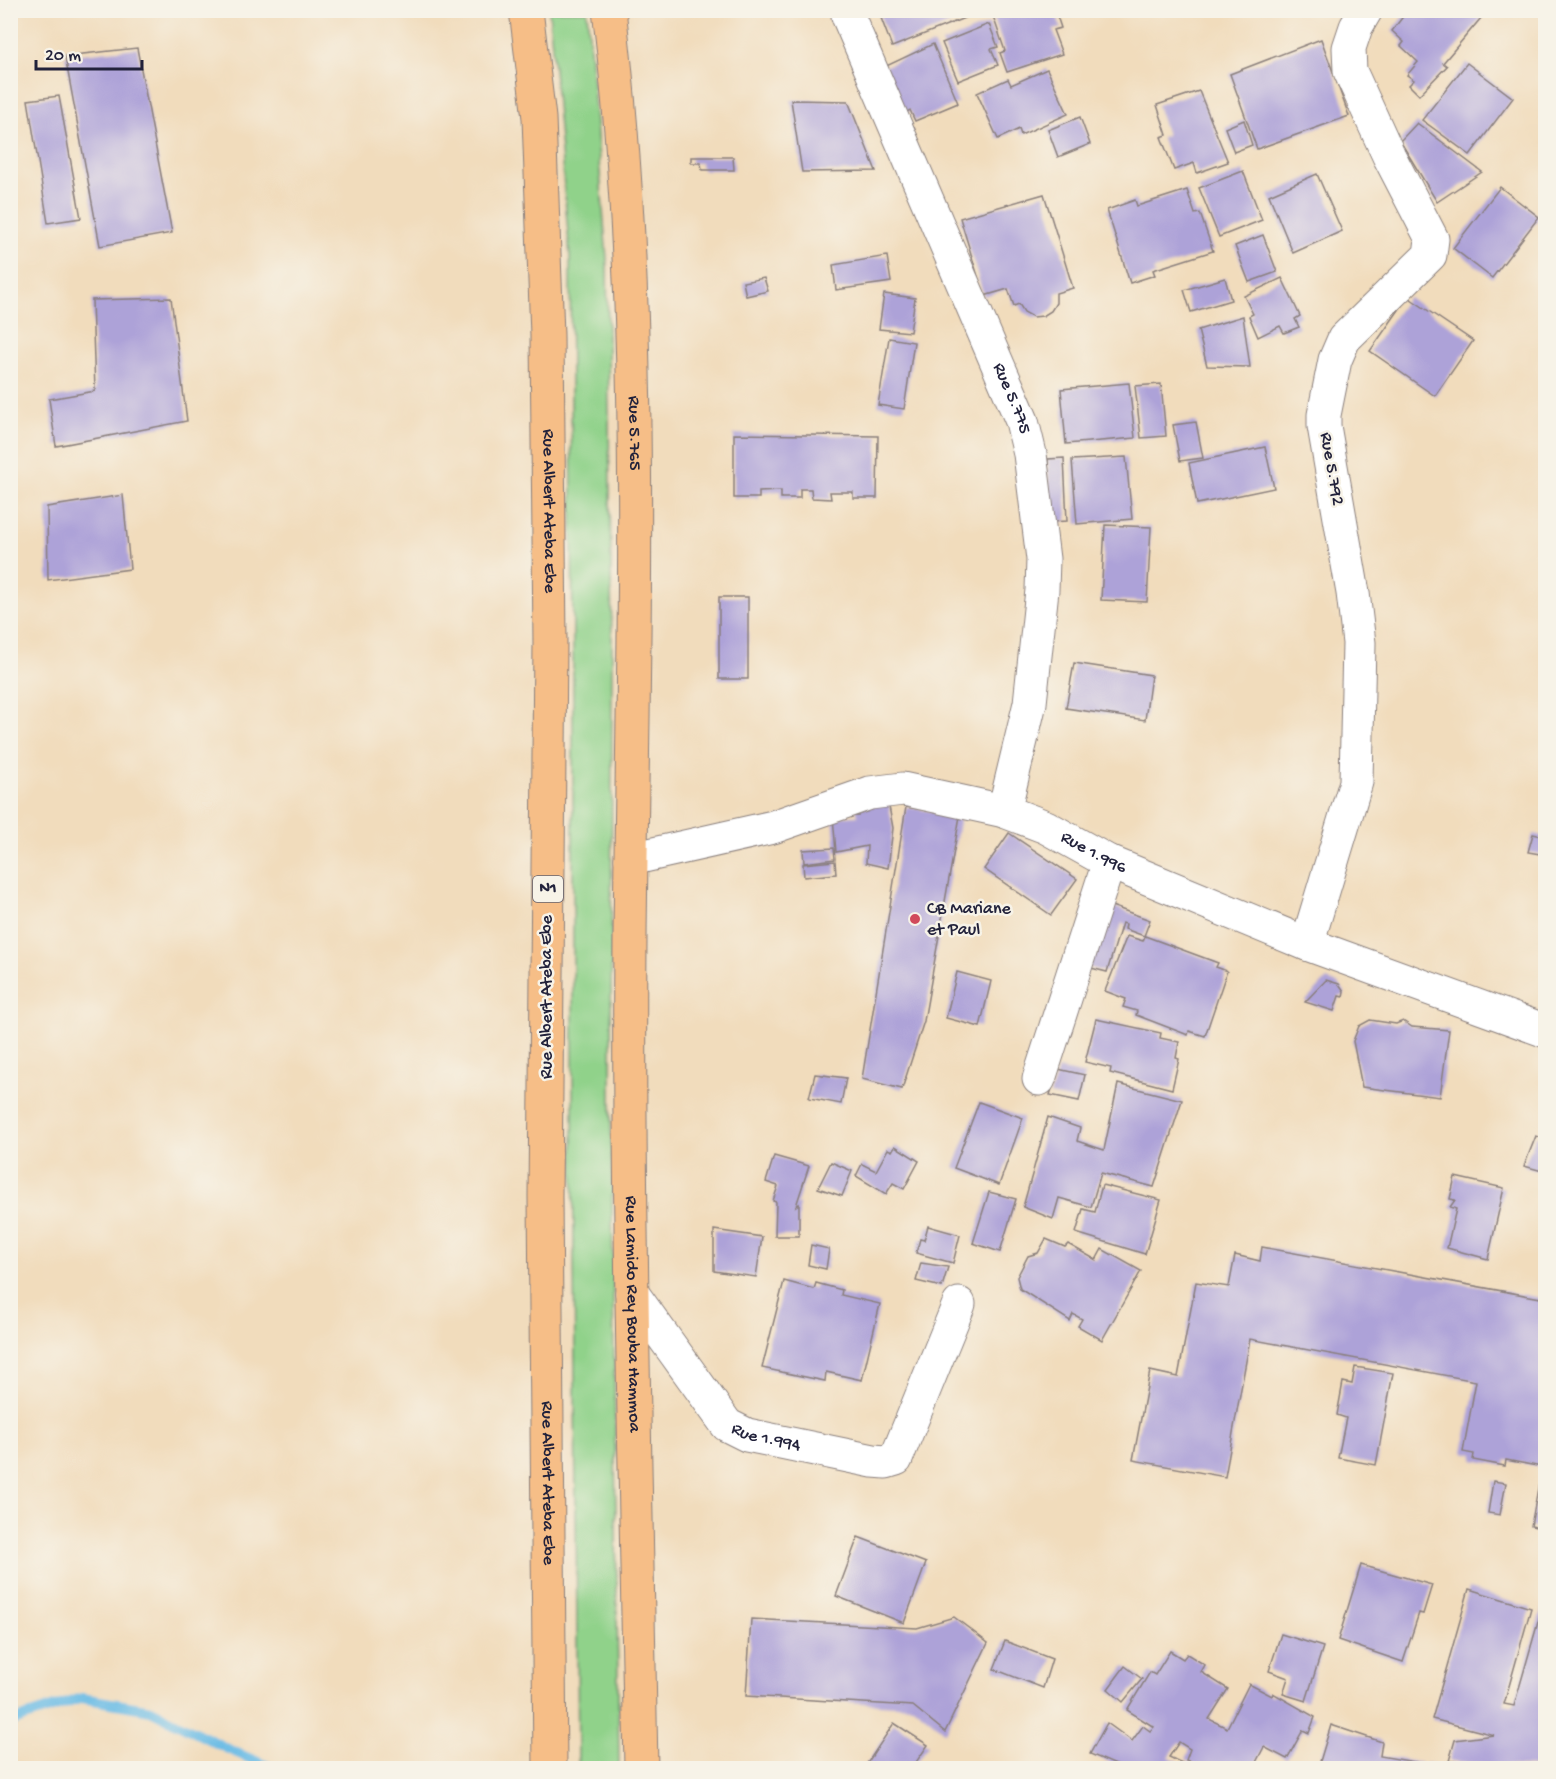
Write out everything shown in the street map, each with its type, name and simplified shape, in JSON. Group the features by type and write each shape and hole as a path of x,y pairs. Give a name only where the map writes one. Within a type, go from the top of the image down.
{"highway":[{"name":"Rue Albert Ateba Ebe","path":"526,10 539,118 547,335 550,643 545,1197 549,1768"},
{"name":"Rue 5.765","path":"609,10 620,100 632,337 635,603 631,859"},
{"name":"Rue Lamido Rey Bouba Hammoa","path":"631,859 629,1075 641,1768"}],"street":[{"name":"Rue 5.775","path":"848,10 848,16 1022,421 1030,454 1043,559 1042,590 1030,703 1004,811"},
{"name":"Rue 5.792","path":"1307,944 1356,782 1359,643 1324,415 1335,360 1344,339 1430,255 1432,247 1432,239 1389,156 1350,72 1349,48 1356,16"},
{"name":"Rue 1.996","path":"631,859 773,827 870,793 903,789 1004,811 1046,827 1109,862 1307,944 1545,1031"},
{"path":"1039,1079 1109,862"},
{"name":"Rue 1.994","path":"632,1293 728,1425 747,1435 886,1462 896,1459 959,1304"}],"green space":[{"path":"549,11 587,11 607,259 612,650 611,1116 619,1768 578,1768 570,257"}],"building":[{"path":"878,10 982,10 982,11 892,47"},
{"path":"1000,10 1055,10 1061,28 1053,30 1062,54 1007,72 1000,53 1005,51 992,13"},
{"path":"1408,10 1471,10 1481,18 1443,63 1447,66 1419,95 1409,85 1414,80 1407,75 1418,62 1401,46 1404,42 1392,31"},
{"path":"989,24 998,47 991,49 998,65 958,81 942,43"},
{"path":"1321,39 1349,116 1257,149 1230,74"},
{"path":"933,44 958,103 915,121 910,110 904,114 882,68"},
{"path":"137,48 172,233 100,246 65,56"},
{"path":"1467,63 1513,98 1470,155 1422,120"},
{"path":"1047,69 1068,114 1021,135 1019,129 998,139 977,93 1008,79 1011,85"},
{"path":"1199,91 1228,162 1197,173 1194,163 1174,170 1161,137 1167,135 1157,105"},
{"path":"59,96 81,218 48,223 28,100"},
{"path":"791,100 848,101 876,171 802,172"},
{"path":"1080,117 1090,144 1058,157 1048,130"},
{"path":"1244,120 1252,145 1234,152 1225,128"},
{"path":"1417,123 1482,172 1437,202 1400,141"},
{"path":"691,157 733,157 734,170 702,170 701,163 691,163"},
{"path":"1243,171 1262,220 1219,237 1199,188"},
{"path":"1317,174 1342,231 1293,253 1269,195"},
{"path":"1500,187 1539,217 1492,278 1453,248"},
{"path":"1187,190 1195,214 1200,213 1213,251 1153,270 1155,275 1130,283 1107,210 1135,200 1137,206"},
{"path":"1044,194 1073,288 1056,293 1056,303 1051,311 1043,316 1033,317 1024,312 1019,304 1014,306 1008,289 984,296 960,218"},
{"path":"1263,235 1277,272 1249,282 1235,246"},
{"path":"887,256 891,282 836,290 833,265"},
{"path":"764,278 768,291 746,296 743,282"},
{"path":"1225,278 1231,300 1191,312 1184,290"},
{"path":"1282,278 1300,316 1295,319 1299,327 1284,333 1280,326 1258,337 1249,316 1253,314 1244,296"},
{"path":"884,294 915,298 910,332 879,329"},
{"path":"1408,297 1473,341 1435,396 1370,351"},
{"path":"171,298 187,421 56,446 49,399 95,391 92,300"},
{"path":"1243,316 1250,367 1207,366 1198,330"},
{"path":"889,338 914,342 904,409 878,405"},
{"path":"1129,383 1135,438 1066,444 1061,389"},
{"path":"1161,384 1166,436 1141,438 1135,386"},
{"path":"1196,422 1203,458 1180,461 1173,425"},
{"path":"734,434 878,436 877,498 853,498 853,492 830,492 831,499 812,498 811,489 800,489 800,498 781,498 781,491 759,492 759,498 734,498"},
{"path":"1265,447 1274,488 1197,504 1189,463"},
{"path":"1126,457 1132,519 1077,524 1072,460"},
{"path":"1064,458 1067,521 1050,522 1048,459"},
{"path":"123,495 130,569 48,580 47,507"},
{"path":"1105,525 1151,527 1147,602 1101,600"},
{"path":"719,597 748,597 748,679 719,679"},
{"path":"1074,663 1151,675 1145,720 1066,708"},
{"path":"888,801 893,828 888,868 866,863 867,846 836,852 833,817 858,816 856,808"},
{"name":"CB Mariane et Paul","path":"906,807 960,816 924,1021 902,1089 862,1079"},
{"path":"1009,833 1077,879 1051,915 984,869"},
{"path":"1533,834 1546,837 1546,855 1528,852"},
{"path":"834,848 835,859 804,863 803,850"},
{"path":"835,861 836,874 804,877 803,864"},
{"path":"1106,904 1150,920 1144,936 1125,929 1126,924 1122,923 1107,972 1087,967"},
{"path":"1127,936 1143,941 1145,936 1218,963 1216,967 1227,971 1205,1036 1189,1031 1188,1035 1136,1015 1137,1011 1123,1007 1126,999 1105,991"},
{"path":"957,972 991,981 980,1027 946,1018"},
{"path":"1326,980 1339,984 1344,991 1343,997 1339,996 1334,1011 1305,1002"},
{"path":"1096,1019 1161,1033 1160,1038 1179,1042 1176,1058 1179,1059 1172,1089 1110,1073 1111,1068 1085,1062"},
{"path":"1370,1020 1396,1024 1403,1021 1412,1027 1449,1030 1440,1097 1362,1087 1353,1041 1359,1026"},
{"path":"1058,1069 1085,1075 1079,1101 1050,1095"},
{"path":"815,1074 846,1078 841,1104 809,1098"},
{"path":"1118,1084 1182,1100 1154,1187 1101,1173 1091,1207 1059,1198 1053,1219 1023,1207 1048,1117 1080,1128 1077,1141 1104,1150"},
{"path":"979,1102 1023,1118 999,1185 954,1168"},
{"path":"1536,1136 1546,1139 1546,1172 1524,1166"},
{"path":"895,1146 919,1161 904,1189 893,1183 886,1194 856,1176 862,1164 876,1171 888,1149 892,1151"},
{"path":"774,1156 809,1166 796,1206 799,1204 799,1236 775,1236 776,1202 773,1201 778,1186 766,1182"},
{"path":"831,1162 852,1171 842,1196 818,1188"},
{"path":"1455,1177 1504,1188 1488,1259 1447,1248 1456,1209 1450,1207 1455,1200 1450,1199"},
{"path":"1102,1185 1161,1200 1145,1254 1076,1233 1083,1209 1095,1212"},
{"path":"989,1192 1016,1199 1000,1252 973,1243"},
{"path":"928,1226 960,1235 953,1263 916,1253 920,1239 924,1240"},
{"path":"714,1230 762,1237 756,1277 714,1271"},
{"path":"1046,1239 1065,1247 1068,1244 1096,1260 1102,1249 1141,1271 1102,1340 1078,1326 1082,1319 1073,1314 1070,1321 1020,1289 1017,1277 1028,1256 1038,1253"},
{"path":"811,1245 829,1249 826,1269 808,1265"},
{"path":"1262,1247 1546,1299 1546,1529 1531,1526 1542,1467 1506,1460 1505,1466 1473,1460 1474,1454 1463,1452 1476,1381 1250,1339 1225,1477 1133,1460 1150,1371 1178,1377 1196,1282 1229,1287 1235,1255 1260,1261"},
{"path":"921,1263 948,1267 942,1287 916,1281"},
{"path":"784,1281 814,1289 816,1283 842,1290 841,1295 880,1304 862,1380 826,1372 825,1381 762,1368"},
{"path":"1355,1367 1393,1373 1376,1465 1338,1458 1346,1418 1337,1415 1343,1382 1352,1384"},
{"path":"1493,1481 1506,1483 1500,1515 1488,1513"},
{"path":"858,1537 926,1563 904,1623 836,1596"},
{"path":"1361,1565 1432,1585 1423,1614 1419,1613 1403,1662 1338,1640"},
{"path":"1469,1589 1531,1608 1504,1704 1514,1706 1546,1594 1546,1768 1449,1761 1455,1740 1494,1735 1432,1719"},
{"path":"954,1617 988,1643 945,1732 913,1706 746,1696 751,1619 917,1628"},
{"path":"1281,1634 1323,1647 1306,1701 1283,1694 1288,1678 1269,1671"},
{"path":"1005,1641 1052,1659 1043,1688 994,1669"},
{"path":"1170,1651 1183,1659 1187,1654 1205,1665 1201,1672 1228,1689 1209,1719 1227,1728 1249,1684 1272,1696 1273,1693 1315,1717 1309,1733 1303,1730 1287,1759 1264,1747 1253,1768 1203,1768 1186,1760 1190,1749 1179,1742 1169,1757 1193,1768 1123,1768 1090,1754 1107,1723 1132,1741 1143,1726 1150,1731 1154,1727 1127,1710 1150,1672 1155,1675"},
{"path":"1125,1666 1142,1679 1123,1702 1108,1689"},
{"path":"894,1723 928,1745 912,1768 864,1768"},
{"path":"1331,1725 1382,1742 1380,1756 1421,1763 1420,1768 1318,1768"},
{"path":"1425,1763 1454,1767 1454,1768 1424,1768"},
{"path":"1468,1763 1495,1767 1495,1768 1467,1768"}],"waterway":[{"path":"10,1722 82,1698 151,1710 230,1750 272,1768"}],"place":[{"name":"CB Mariane et Paul","path":"915,919"}]}
